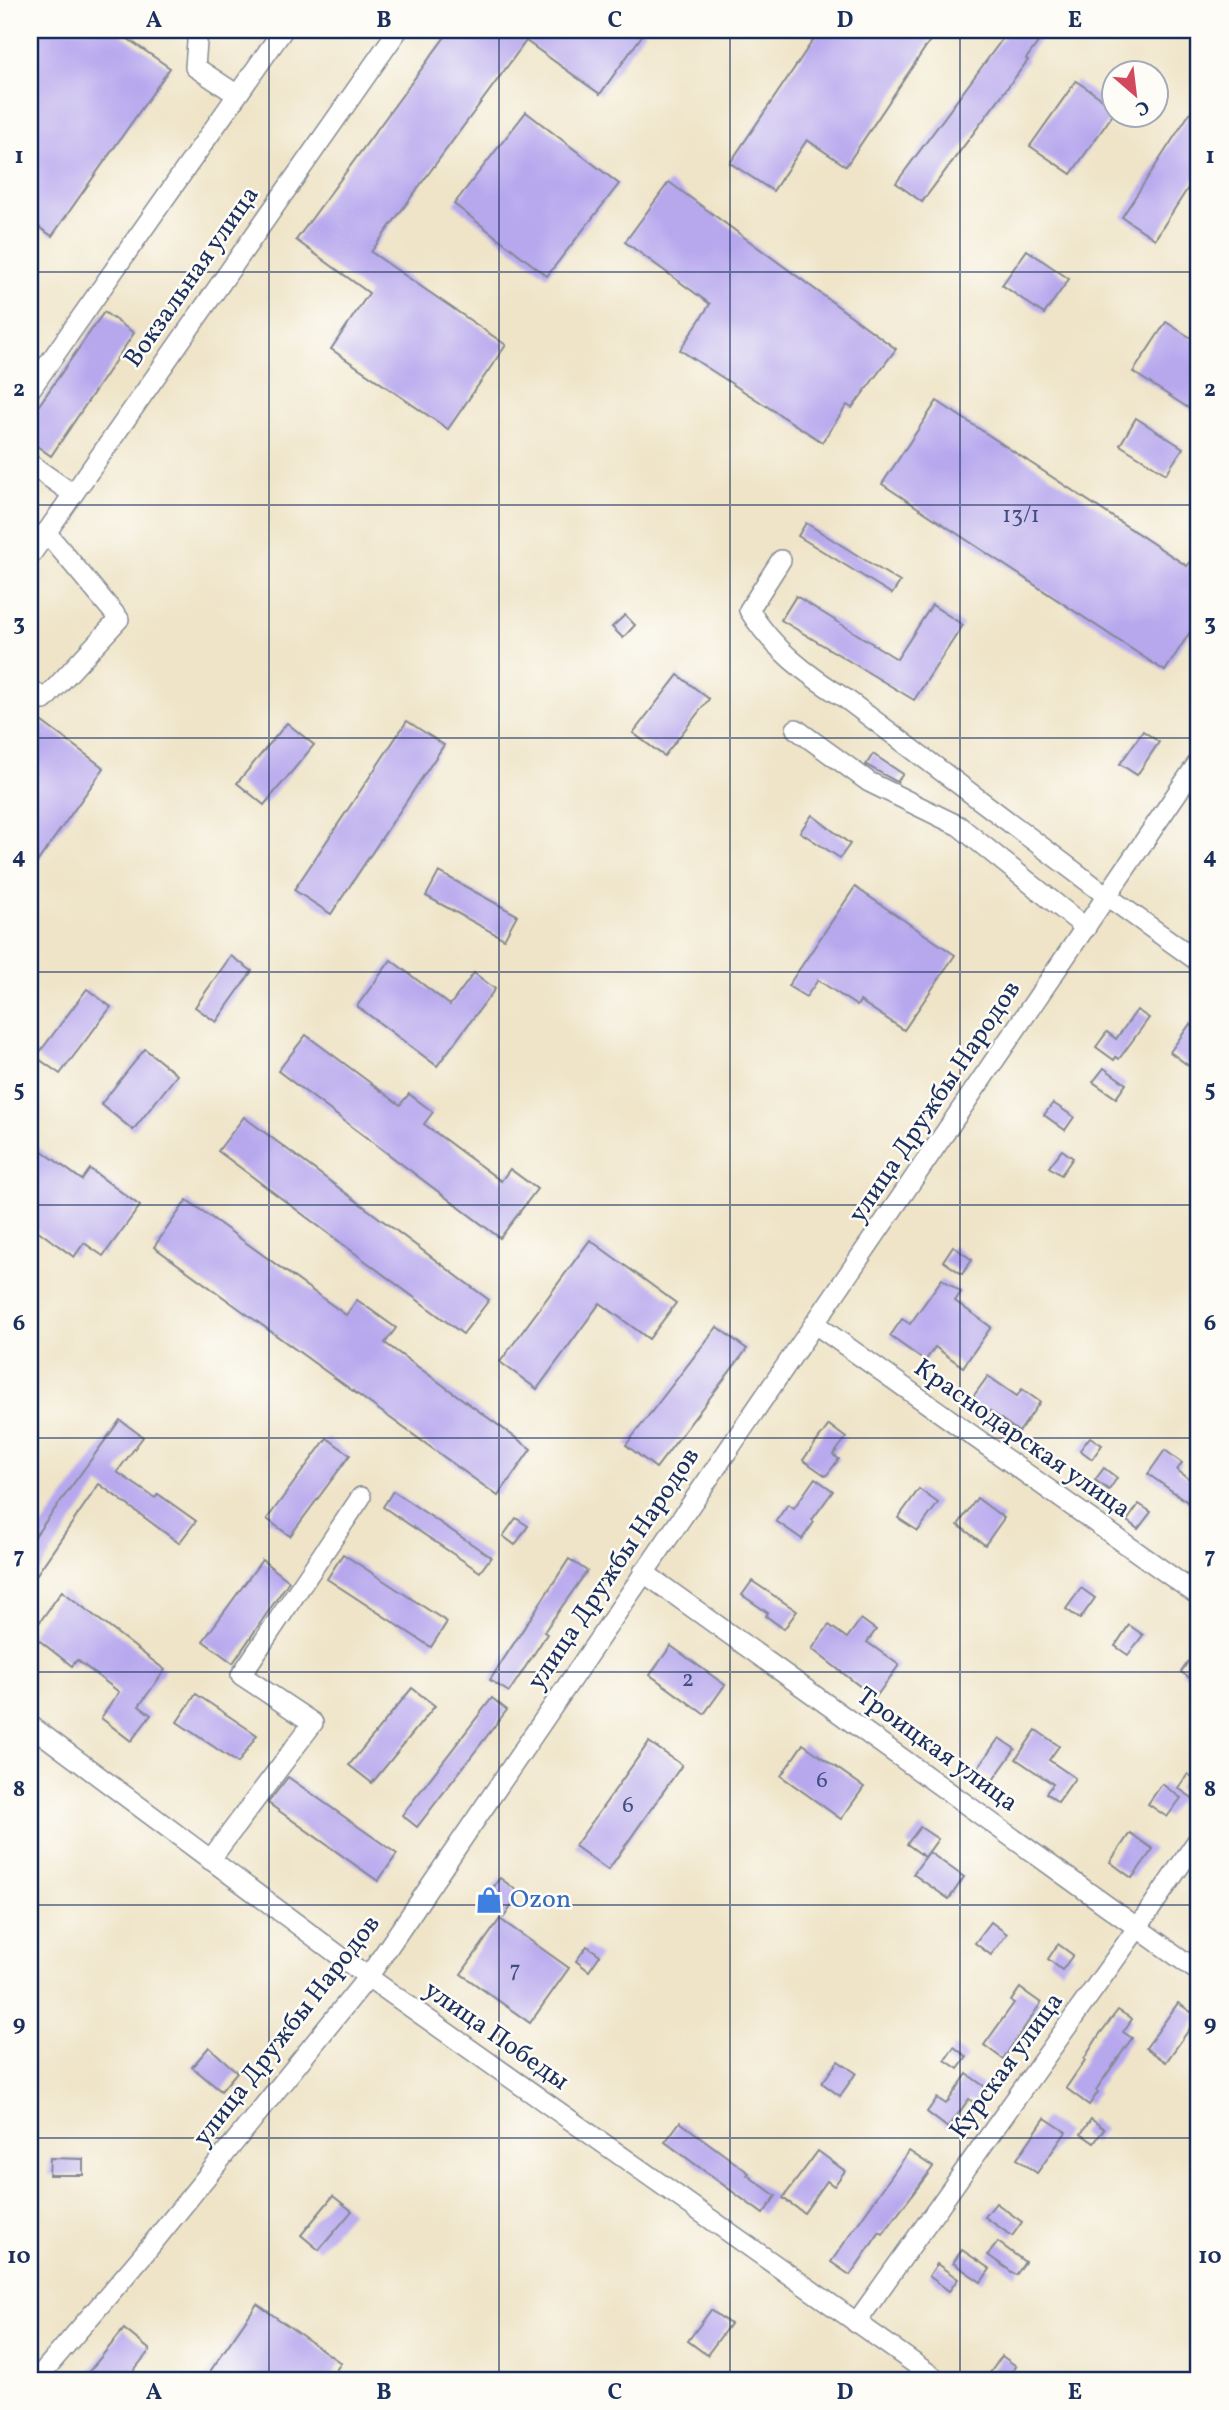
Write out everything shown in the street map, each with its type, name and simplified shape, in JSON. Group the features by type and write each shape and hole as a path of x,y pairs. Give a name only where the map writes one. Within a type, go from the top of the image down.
{"street":[{"path":"198,30 195,67 236,94"},
{"path":"30,390 283,30"},
{"name":"Вокзальная улица","path":"30,556 398,30"},
{"path":"30,464 73,494"},
{"path":"30,688 44,700 119,619 46,532"},
{"path":"781,560 748,610 762,631 783,653 814,679 846,699 1107,897 1199,962"},
{"path":"796,729 869,782 959,826 1086,928"},
{"name":"улица Дружбы Народов","path":"36,2380 148,2249 368,1977 1199,761"},
{"name":"Краснодарская улица","path":"815,1324 1199,1596"},
{"path":"210,1860 313,1723 241,1675 361,1497"},
{"name":"Троицкая улица","path":"643,1572 1199,1972"},
{"name":"улица Победы","path":"30,1725 368,1977 938,2380"},
{"name":"Курская улица","path":"856,2323 1199,1838"}],"building":[{"path":"30,30 115,30 170,68 52,236 30,221"},
{"path":"450,30 646,30 600,94 526,41 371,252 506,345 448,429 331,349 369,293 296,240"},
{"path":"820,30 937,30 846,166 807,140 773,191 730,163"},
{"path":"1009,30 1047,30 1026,59 1028,60 922,202 896,183"},
{"path":"1076,81 1100,97 1102,130 1071,174 1030,146"},
{"path":"1199,99 1199,171 1155,239 1122,217"},
{"path":"526,112 619,184 547,276 454,204"},
{"path":"669,182 896,349 852,408 847,405 822,442 680,350 710,304 625,242"},
{"path":"1027,250 1069,279 1044,314 1002,285"},
{"path":"104,312 134,333 51,456 30,441 30,418"},
{"path":"1166,322 1199,343 1199,415 1133,372"},
{"path":"937,401 1187,566 1199,548 1199,618 1165,671 882,484"},
{"path":"1136,418 1183,448 1166,474 1120,445"},
{"path":"806,523 900,582 892,594 798,536"},
{"path":"796,596 897,659 932,605 963,625 914,700 781,620"},
{"path":"625,615 635,625 623,638 612,627"},
{"path":"678,675 709,699 664,756 633,733"},
{"path":"30,713 104,768 30,872"},
{"path":"407,721 444,745 331,914 294,890"},
{"path":"287,723 314,745 264,805 237,783"},
{"path":"1143,731 1159,742 1137,775 1120,764"},
{"path":"873,754 903,774 897,782 866,765"},
{"path":"812,815 850,844 840,858 800,832"},
{"path":"439,872 517,915 504,939 426,896"},
{"path":"855,887 955,955 904,1030 860,1001 857,1006 818,980 806,997 788,986"},
{"path":"231,956 252,971 216,1022 195,1007"},
{"path":"391,960 450,1005 474,973 495,989 437,1066 357,1006"},
{"path":"87,989 111,1007 60,1074 36,1057"},
{"path":"1137,1010 1149,1018 1119,1059 1116,1057 1114,1060 1096,1047 1107,1032 1116,1039"},
{"path":"1190,1024 1199,1031 1199,1051 1189,1066 1170,1052"},
{"path":"306,1035 400,1105 409,1094 433,1112 424,1124 501,1181 510,1169 537,1189 500,1238 278,1071"},
{"path":"145,1049 177,1075 133,1130 101,1104"},
{"path":"1104,1068 1126,1084 1116,1098 1093,1082"},
{"path":"1053,1103 1074,1117 1065,1130 1044,1115"},
{"path":"244,1117 489,1300 463,1334 218,1151"},
{"path":"30,1142 82,1180 90,1169 140,1206 103,1256 84,1243 74,1257 30,1225"},
{"path":"1062,1150 1073,1158 1061,1175 1049,1167"},
{"path":"187,1200 346,1315 357,1300 396,1328 385,1343 531,1449 498,1496 154,1247"},
{"path":"590,1240 676,1303 649,1339 600,1303 537,1389 500,1362"},
{"path":"953,1246 972,1260 962,1274 943,1261"},
{"path":"942,1279 961,1292 955,1301 991,1327 963,1367 935,1347 925,1361 890,1336 902,1319 910,1324"},
{"path":"717,1327 747,1349 656,1468 626,1445"},
{"path":"988,1376 1017,1396 1022,1389 1040,1402 1019,1432 990,1411 985,1418 967,1405"},
{"path":"120,1420 143,1437 117,1472 155,1498 158,1494 196,1521 179,1543 99,1484 30,1584 30,1543"},
{"path":"829,1425 846,1438 833,1455 839,1459 826,1476 803,1460"},
{"path":"1090,1437 1102,1445 1092,1459 1080,1450"},
{"path":"327,1438 350,1455 290,1536 267,1519"},
{"path":"1165,1450 1182,1463 1177,1470 1199,1486 1199,1510 1148,1474"},
{"path":"1104,1468 1117,1478 1109,1490 1095,1480"},
{"path":"815,1478 833,1491 802,1539 776,1521 788,1504 794,1508"},
{"path":"919,1489 938,1503 918,1531 898,1518"},
{"path":"393,1491 491,1557 480,1572 383,1507"},
{"path":"977,1498 1004,1518 985,1545 958,1525"},
{"path":"1139,1504 1151,1512 1138,1529 1127,1521"},
{"path":"516,1518 528,1526 515,1545 503,1536"},
{"path":"343,1554 447,1622 431,1647 327,1579"},
{"path":"569,1559 587,1571 544,1632 547,1634 509,1692 490,1680"},
{"path":"262,1560 289,1581 233,1663 203,1641"},
{"path":"752,1581 797,1611 784,1629 766,1616 768,1613 742,1595"},
{"path":"1081,1588 1095,1598 1080,1619 1066,1609"},
{"path":"62,1591 165,1670 139,1706 151,1715 131,1741 101,1718 119,1692 77,1660 72,1666 31,1634"},
{"path":"861,1619 876,1630 867,1642 899,1665 875,1698 812,1649 829,1625 847,1638"},
{"path":"1129,1625 1143,1635 1128,1655 1115,1646"},
{"path":"671,1646 725,1685 704,1714 650,1675"},
{"path":"1199,1646 1199,1673 1194,1681 1181,1672"},
{"path":"412,1688 435,1706 372,1783 349,1765"},
{"path":"196,1694 257,1735 238,1763 177,1722"},
{"path":"492,1698 507,1710 417,1827 402,1815"},
{"path":"1036,1730 1059,1746 1049,1760 1075,1778 1058,1802 1046,1793 1053,1784 1016,1759"},
{"path":"999,1738 1015,1749 993,1780 977,1769"},
{"path":"649,1742 682,1765 608,1870 575,1846"},
{"path":"803,1744 864,1787 841,1819 781,1776"},
{"path":"1188,1774 1199,1782 1199,1792 1194,1799 1178,1788"},
{"path":"288,1777 397,1854 378,1881 268,1803"},
{"path":"1162,1784 1181,1798 1167,1817 1148,1804"},
{"path":"920,1827 938,1839 925,1857 907,1844"},
{"path":"1130,1833 1153,1849 1132,1878 1110,1862"},
{"path":"929,1852 964,1877 949,1899 913,1874"},
{"path":"500,1878 520,1893 504,1917 483,1902"},
{"path":"500,1919 569,1968 530,2023 461,1974"},
{"path":"991,1922 1007,1934 991,1955 975,1943"},
{"path":"1058,1944 1073,1955 1062,1970 1048,1959"},
{"path":"587,1946 600,1955 589,1971 576,1961"},
{"path":"1020,1988 1041,2003 1003,2059 984,2045 1014,2003 1011,2001"},
{"path":"1178,2003 1198,2017 1166,2062 1146,2048"},
{"path":"1118,2010 1132,2019 1123,2032 1132,2038 1096,2090 1098,2092 1089,2105 1066,2088"},
{"path":"209,2047 237,2072 221,2091 192,2067"},
{"path":"954,2047 967,2057 958,2069 945,2060"},
{"path":"838,2061 856,2073 840,2096 822,2083"},
{"path":"967,2074 988,2089 977,2105 969,2099 948,2128 927,2112 937,2098 946,2104"},
{"path":"1045,2118 1066,2132 1037,2173 1017,2159"},
{"path":"1091,2119 1104,2129 1094,2143 1081,2134"},
{"path":"680,2122 776,2196 763,2214 665,2142"},
{"path":"818,2151 845,2171 834,2186 827,2181 804,2213 783,2198"},
{"path":"909,2151 933,2167 883,2234 880,2232 850,2275 831,2262"},
{"path":"50,2158 83,2159 83,2175 49,2175"},
{"path":"333,2196 352,2211 319,2250 301,2235"},
{"path":"996,2203 1022,2222 1012,2236 985,2217"},
{"path":"998,2242 1025,2262 1016,2275 988,2255"},
{"path":"962,2250 990,2269 981,2282 953,2263"},
{"path":"937,2264 958,2279 949,2291 929,2276"},
{"path":"257,2304 341,2363 329,2380 204,2380"},
{"path":"711,2310 730,2324 707,2355 688,2341"},
{"path":"124,2329 150,2350 126,2380 82,2380"},
{"path":"1002,2356 1016,2366 1006,2380 985,2380"}],"place":[{"name":"Ozon","path":"489,1900"}]}
